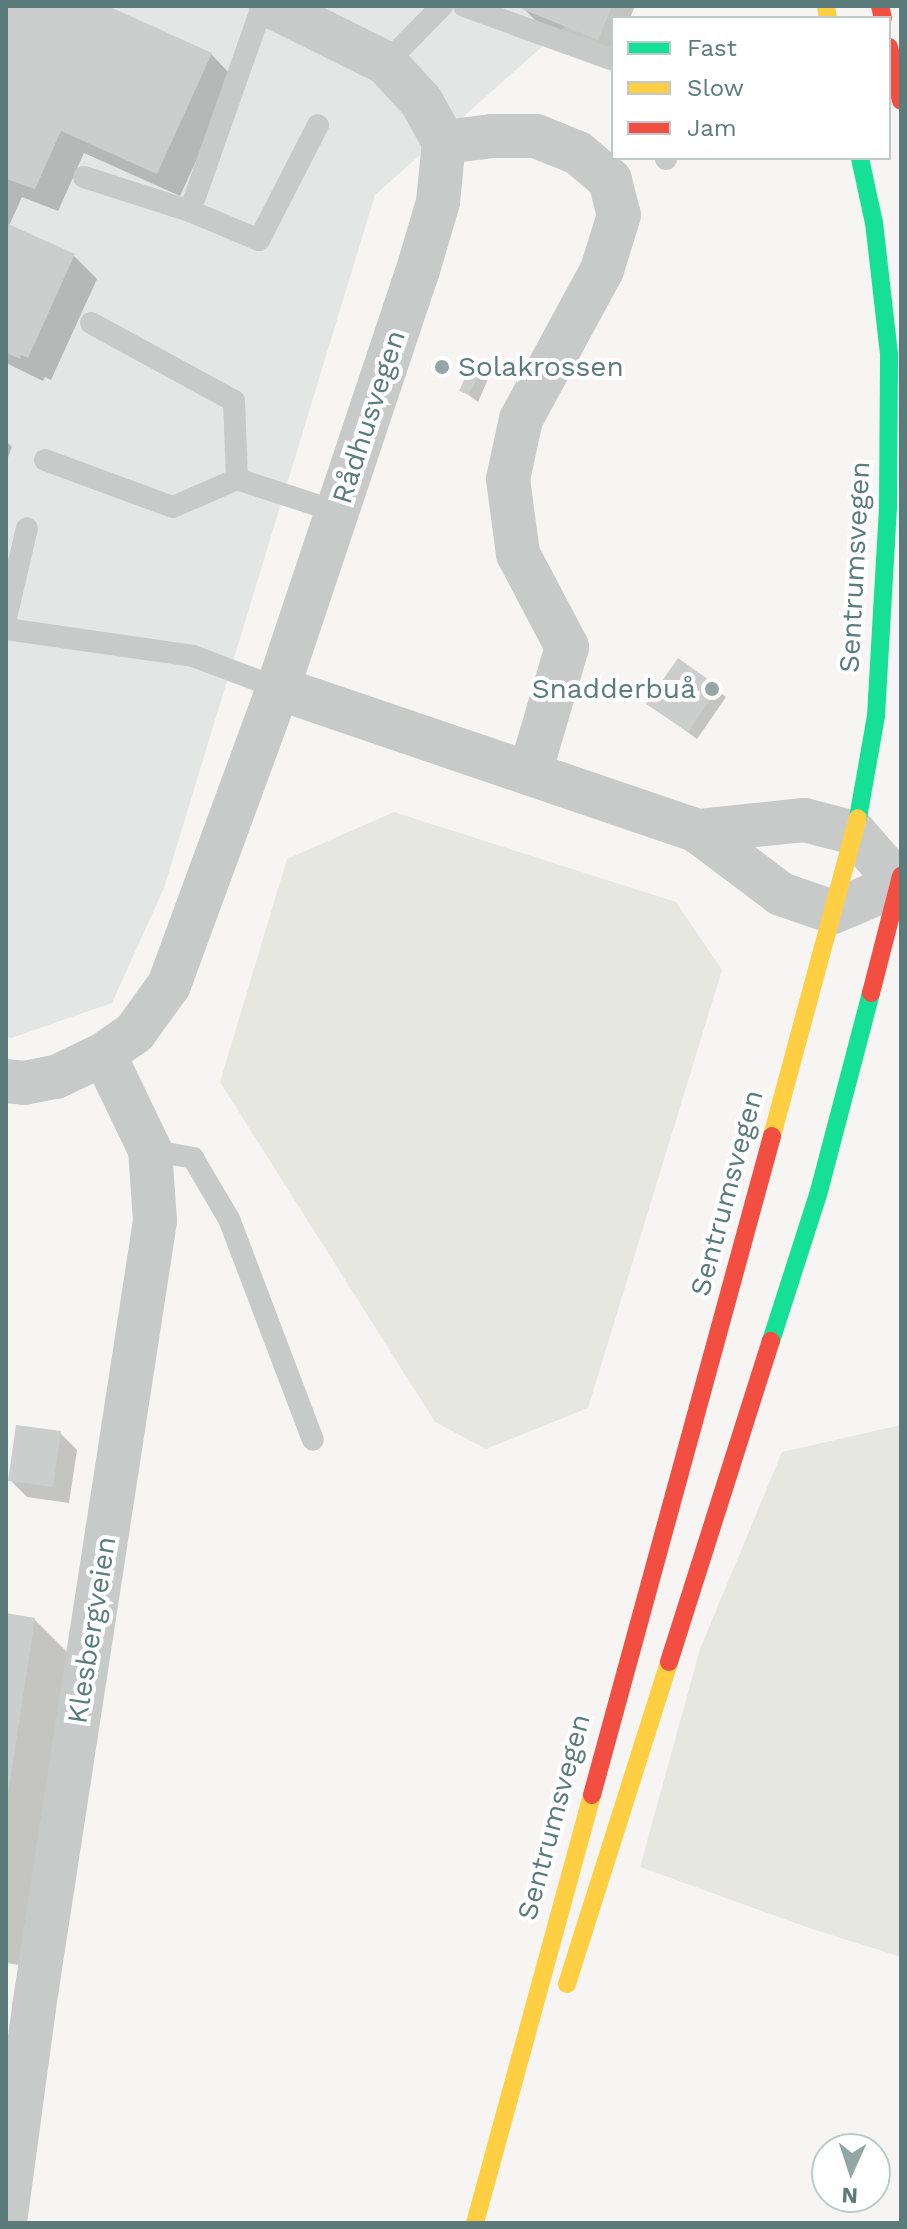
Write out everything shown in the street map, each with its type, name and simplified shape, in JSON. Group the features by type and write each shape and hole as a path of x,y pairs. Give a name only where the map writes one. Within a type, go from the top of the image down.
{"main road":[{"path":"891,56 901,101"},
{"name":"Sentrumsvegen","path":"475,2223 855,833 876,716 888,491 889,354 874,223 860,160"},
{"name":"Sentrumsvegen","path":"563,1998 818,1195 900,880"}],"street":[{"path":"271,6 386,63 421,101 444,142 492,136 536,136 578,153 610,180 619,215 602,270 521,419 508,479 518,554 567,647 530,773"},
{"name":"Rådhusvegen","path":"6,1081 24,1083 56,1077 104,1054 135,1032 169,985 278,688 338,512 438,202 444,142"},
{"path":"278,688 697,831 781,894 833,912 900,880 855,833 804,820 697,831"},
{"name":"Klesbergveien","path":"6,2215 34,2007 153,1236 150,1150 104,1054"}],"lane":[{"path":"190,211 262,6"},
{"path":"386,63 442,6"},
{"path":"464,6 611,59"},
{"path":"84,177 190,211 259,240 318,125"},
{"path":"91,323 234,401 237,479"},
{"path":"45,460 173,507 237,479 338,512"},
{"path":"6,618 27,528"},
{"path":"6,629 193,656 278,688"},
{"path":"150,1150 193,1158 229,1219 313,1440"}],"shaded area":[{"path":"6,6 588,6 375,195 164,888 112,1003 11,1038 6,1037"},
{"path":"394,812 676,902 722,970 588,1408 486,1449 435,1422 220,1082 287,859"},
{"path":"901,1425 901,1957 812,1929 640,1867 700,1649 782,1452"}],"building":[{"path":"6,6 108,6 212,53 157,174 61,131 35,189 6,179"},
{"path":"523,6 612,6 598,40 522,9"},
{"path":"6,223 75,254 28,358 21,355 20,359 6,353"},
{"path":"471,365 481,369 469,395 459,391"},
{"path":"678,658 719,687 688,732 646,704"},
{"path":"16,1425 61,1431 53,1487 8,1481"},
{"path":"6,1613 35,1618 8,1794 6,1793"}],"traffic: fast":[{"path":"858,818 876,716 888,507 889,354 874,223 860,160"},
{"path":"771,1341 818,1195 871,993"}],"traffic: slow":[{"path":"826,6 828,16"},
{"path":"772,1136 858,818"},
{"path":"567,1984 669,1662"},
{"path":"475,2223 592,1795"}],"traffic: jam":[{"path":"880,6 882,16"},
{"path":"891,56 901,101"},
{"path":"871,993 901,876"},
{"path":"592,1795 772,1136"},
{"path":"669,1662 771,1341"}],"place":[{"name":"Solakrossen","path":"442,367"},
{"name":"Snadderbuå","path":"712,689"}]}
